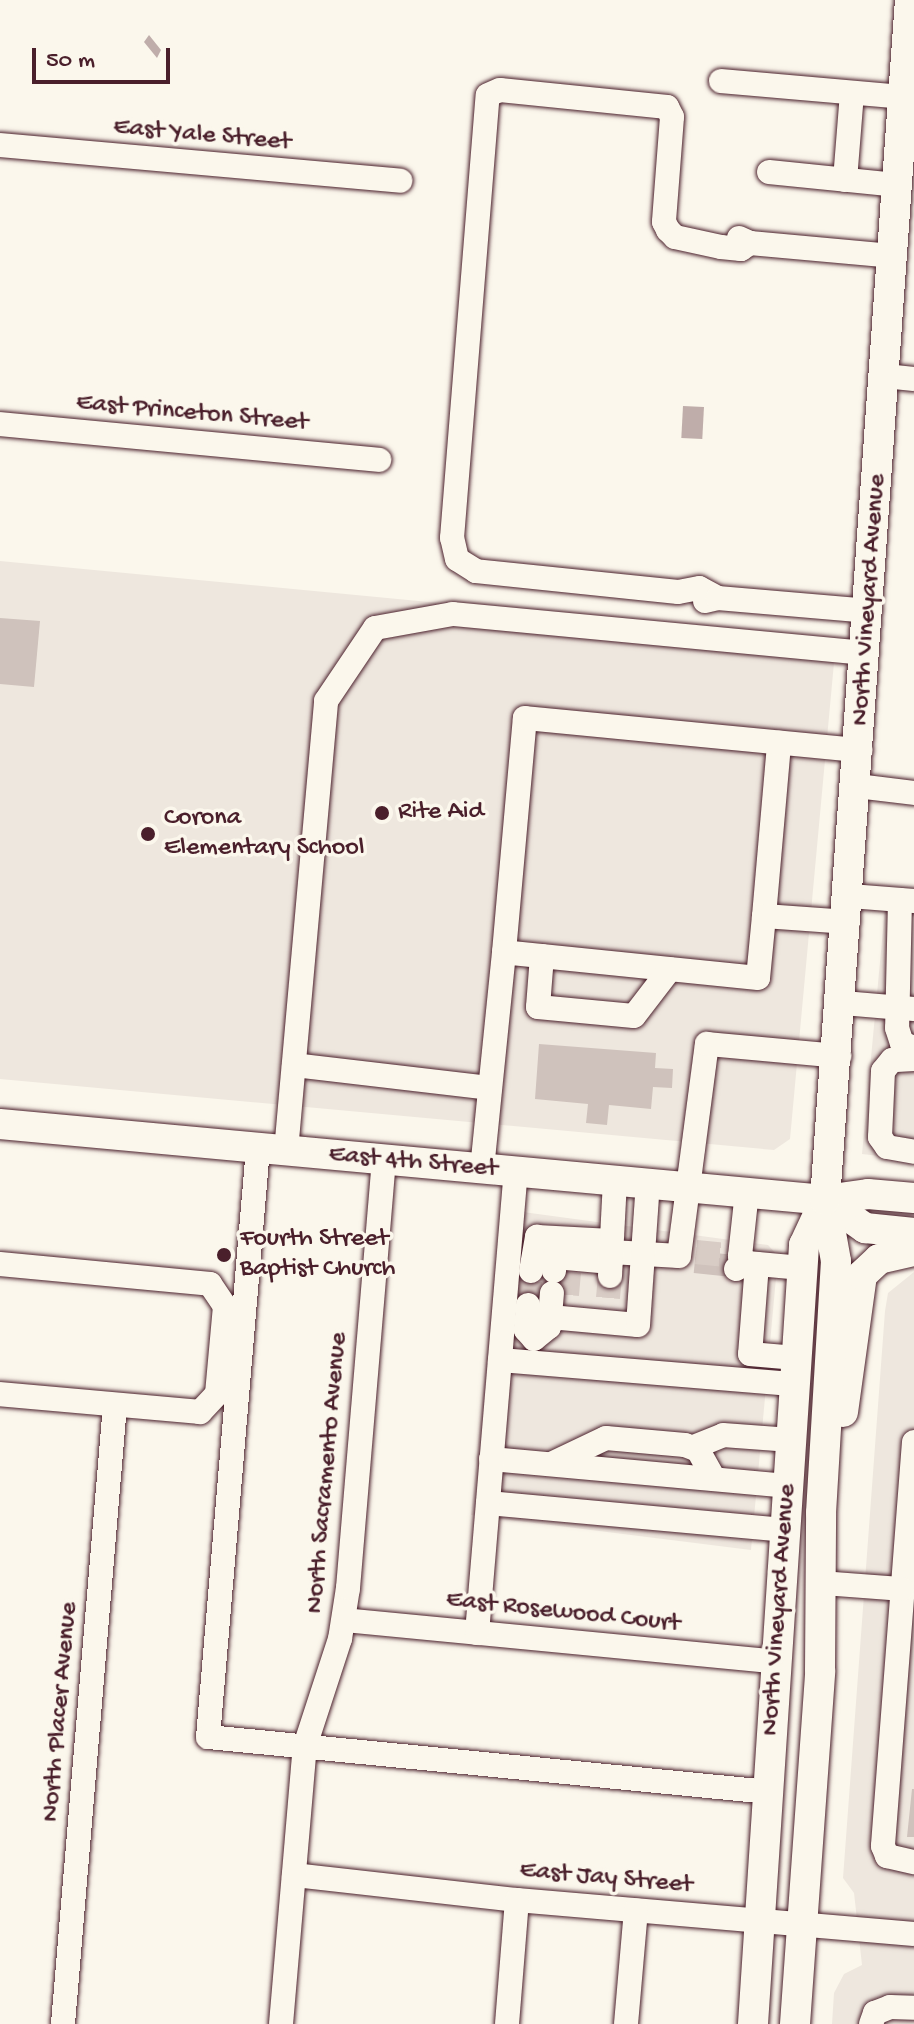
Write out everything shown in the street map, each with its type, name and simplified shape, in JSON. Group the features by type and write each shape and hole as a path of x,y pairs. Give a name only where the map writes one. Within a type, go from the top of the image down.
{"main road":[{"name":"North Vineyard Avenue","path":"795,2024 820,1671 825,1440 836,1261 825,1200 843,1003 869,611 899,378 894,256 907,93 910,0"},
{"name":"East 4th Street","path":"0,1124 825,1200 868,1194 914,1198"},
{"name":"North Vineyard Avenue","path":"753,2024 804,1245 825,1200"},
{"name":"East 4th Street","path":"825,1200 865,1228 914,1233"},
{"path":"825,1440 844,1411 862,1275 879,1259 914,1251"},
{"path":"787,1486 805,1517 803,1633 820,1671"}],"street":[{"path":"721,81 852,93 907,93"},
{"path":"869,611 718,598 684,599 678,592 476,571 457,559 452,538 488,95 500,90 667,107 672,117 664,222 675,237 741,249 750,243 894,256"},
{"path":"845,180 852,93"},
{"name":"East Yale Street","path":"0,145 400,181"},
{"path":"769,172 898,185"},
{"name":"East Princeton Street","path":"0,424 379,460"},
{"path":"769,1792 208,1737 272,1149 294,1065 326,701 375,628 453,614 866,653"},
{"path":"482,1169 525,718 860,750"},
{"path":"504,952 758,978 779,743"},
{"path":"857,786 914,793"},
{"path":"764,916 849,909 907,900 902,1043 914,1048"},
{"path":"542,956 538,1007 634,1016 670,969"},
{"path":"843,1003 905,1009"},
{"path":"584,1284 642,1254 690,1258 690,1187 707,1044 839,1056"},
{"path":"914,1059 892,1060 883,1071 880,1137 887,1147 914,1152"},
{"path":"294,1065 490,1088"},
{"name":"North Sacramento Avenue","path":"281,2024 305,1746 344,1620 384,1161"},
{"path":"477,1633 516,1172"},
{"path":"528,1305 528,1337 544,1333 584,1284 615,1181"},
{"path":"584,1284 638,1325 648,1183"},
{"path":"747,1192 743,1262 750,1354 796,1371"},
{"path":"743,1262 802,1268"},
{"path":"0,1264 210,1284 225,1306 217,1394 200,1412 0,1394"},
{"path":"500,1360 796,1371"},
{"name":"North Placer Avenue","path":"63,2024 115,1405"},
{"path":"551,1464 606,1438 694,1447 723,1435 791,1440"},
{"path":"914,1442 883,1846 887,1856 914,1862"},
{"path":"694,1447 714,1479"},
{"path":"491,1459 787,1486"},
{"path":"488,1503 784,1530"},
{"path":"822,1583 902,1589"},
{"name":"East Rosewood Court","path":"344,1620 777,1662"},
{"name":"East Jay Street","path":"294,1875 517,1900 914,1934"},
{"path":"507,2024 517,1900"},
{"path":"626,2024 636,1910"},
{"path":"871,2024 875,2013 890,2007 914,2008"}],"shaded area":[{"path":"149,35 161,50 157,58 144,42"},
{"path":"683,406 704,407 702,439 681,438"},
{"path":"0,561 836,641 790,1139 774,1150 0,1079"},
{"path":"887,887 914,890 914,1160 862,1154"},
{"path":"501,1209 768,1245 778,1256 751,1550 471,1515"},
{"path":"914,1272 914,2024 832,2024 834,1993 844,1974 862,1965 854,1893 843,1878 885,1311 888,1293"}],"building":[{"path":"0,618 40,621 34,687 0,684"},
{"path":"539,1044 656,1053 655,1068 673,1069 672,1088 653,1087 651,1109 609,1105 607,1125 586,1123 588,1104 535,1099"},
{"path":"696,1251 737,1255 734,1277 694,1273"},
{"path":"912,1789 914,1837 907,1837"}],"tunnel":[{"path":"696,1252 737,1256"},
{"path":"528,1305 531,1271"},
{"path":"567,1295 569,1272"},
{"path":"608,1298 610,1276"}],"place":[{"name":"Rite Aid","path":"382,813"},
{"name":"Corona Elementary School","path":"148,834"},
{"name":"Fourth Street Baptist Church","path":"224,1255"}]}
